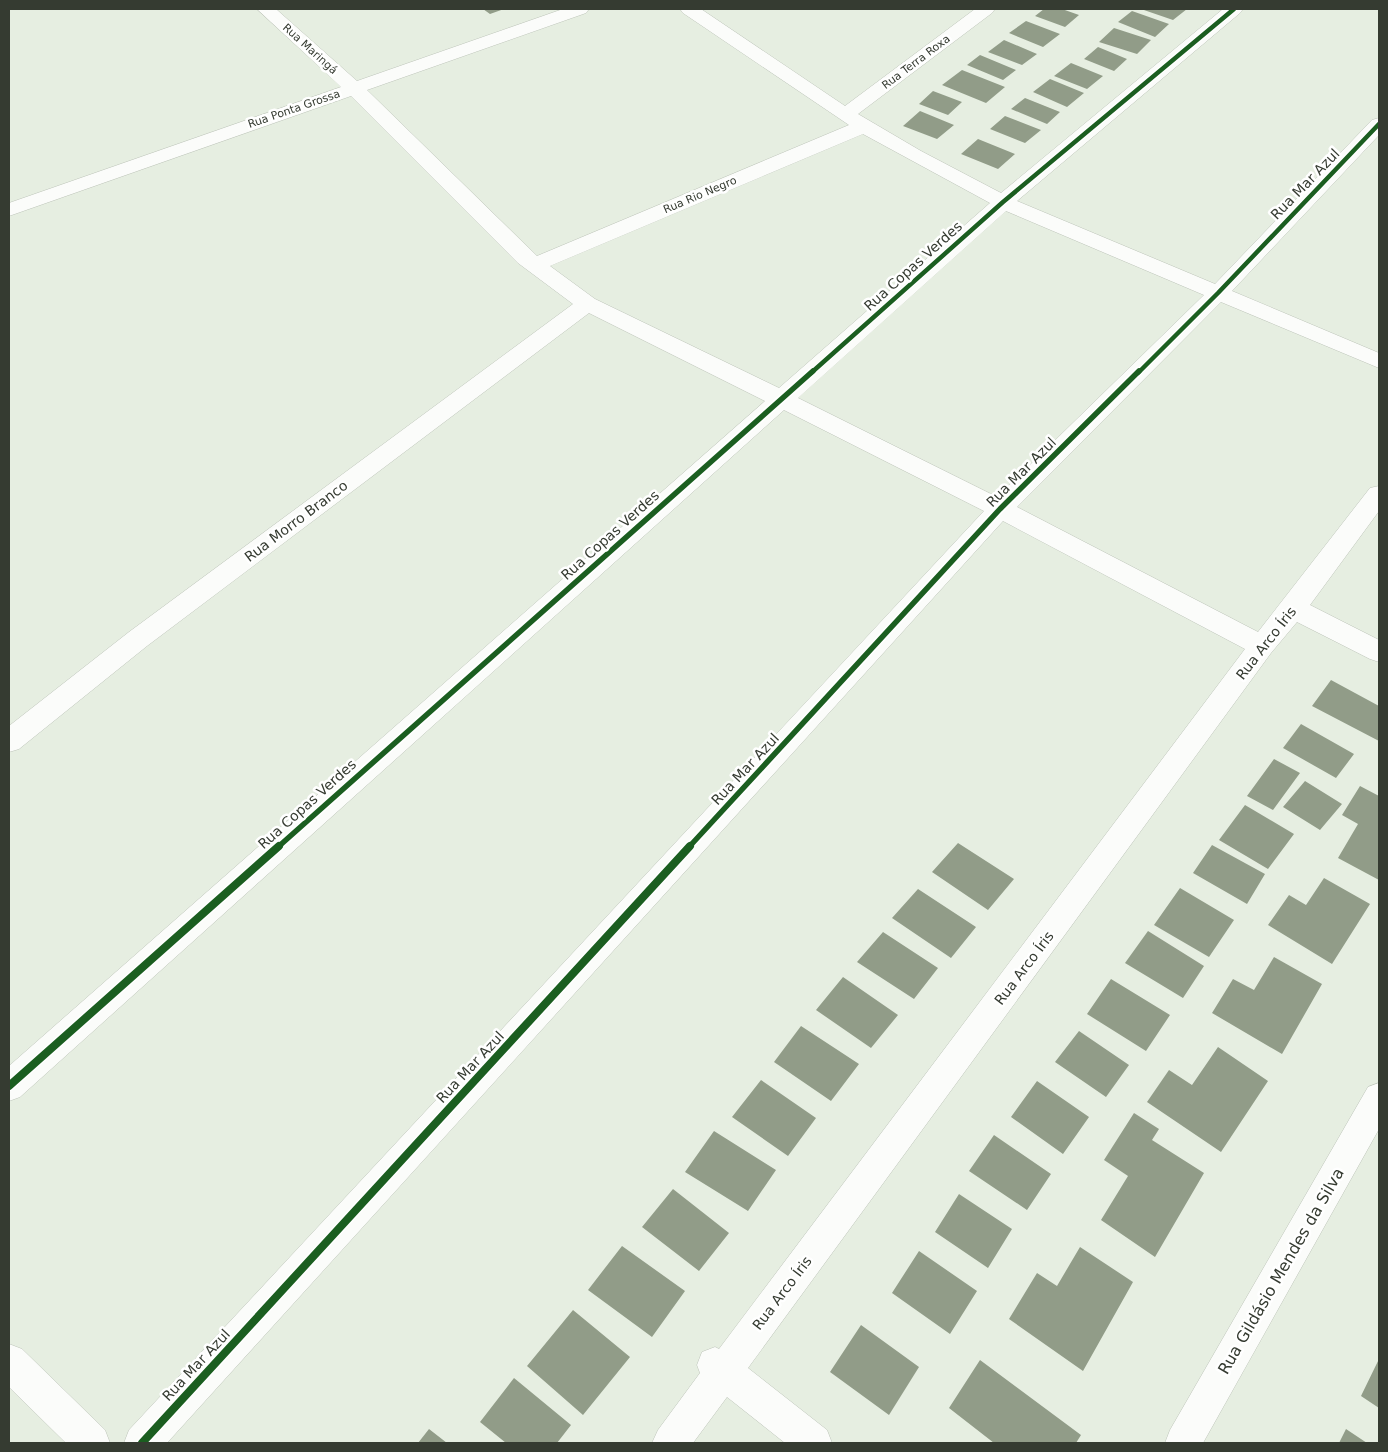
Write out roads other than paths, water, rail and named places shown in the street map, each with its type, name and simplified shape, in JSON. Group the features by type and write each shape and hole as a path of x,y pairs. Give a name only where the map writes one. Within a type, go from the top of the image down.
{"street":[{"name":"Rua Maringá","path":"266,9 354,88 526,258 587,304 782,399 1000,509 1262,646"},
{"name":"Rua Ponta Grossa","path":"9,210 580,9"},
{"path":"689,9 845,115 1003,202 1379,361"},
{"name":"Rua Terra Roxa","path":"845,115 986,9"},
{"name":"Rua Copas Verdes","path":"9,1086 1003,202 1234,9"},
{"name":"Rua Mar Azul","path":"142,1443 1000,509 1218,293 1379,124"},
{"name":"Rua Rio Negro","path":"536,264 864,126"},
{"name":"Rua Morro Branco","path":"9,741 138,639 587,304"},
{"name":"Rua Arco Íris","path":"670,1443 719,1369 1262,646 1294,608 1379,494"},
{"path":"1294,608 1379,652"},
{"name":"Rua Gildásio Mendes da Silva","path":"1183,1443 1379,1098"},
{"path":"9,1362 92,1443"},
{"path":"719,1369 814,1443"}]}
